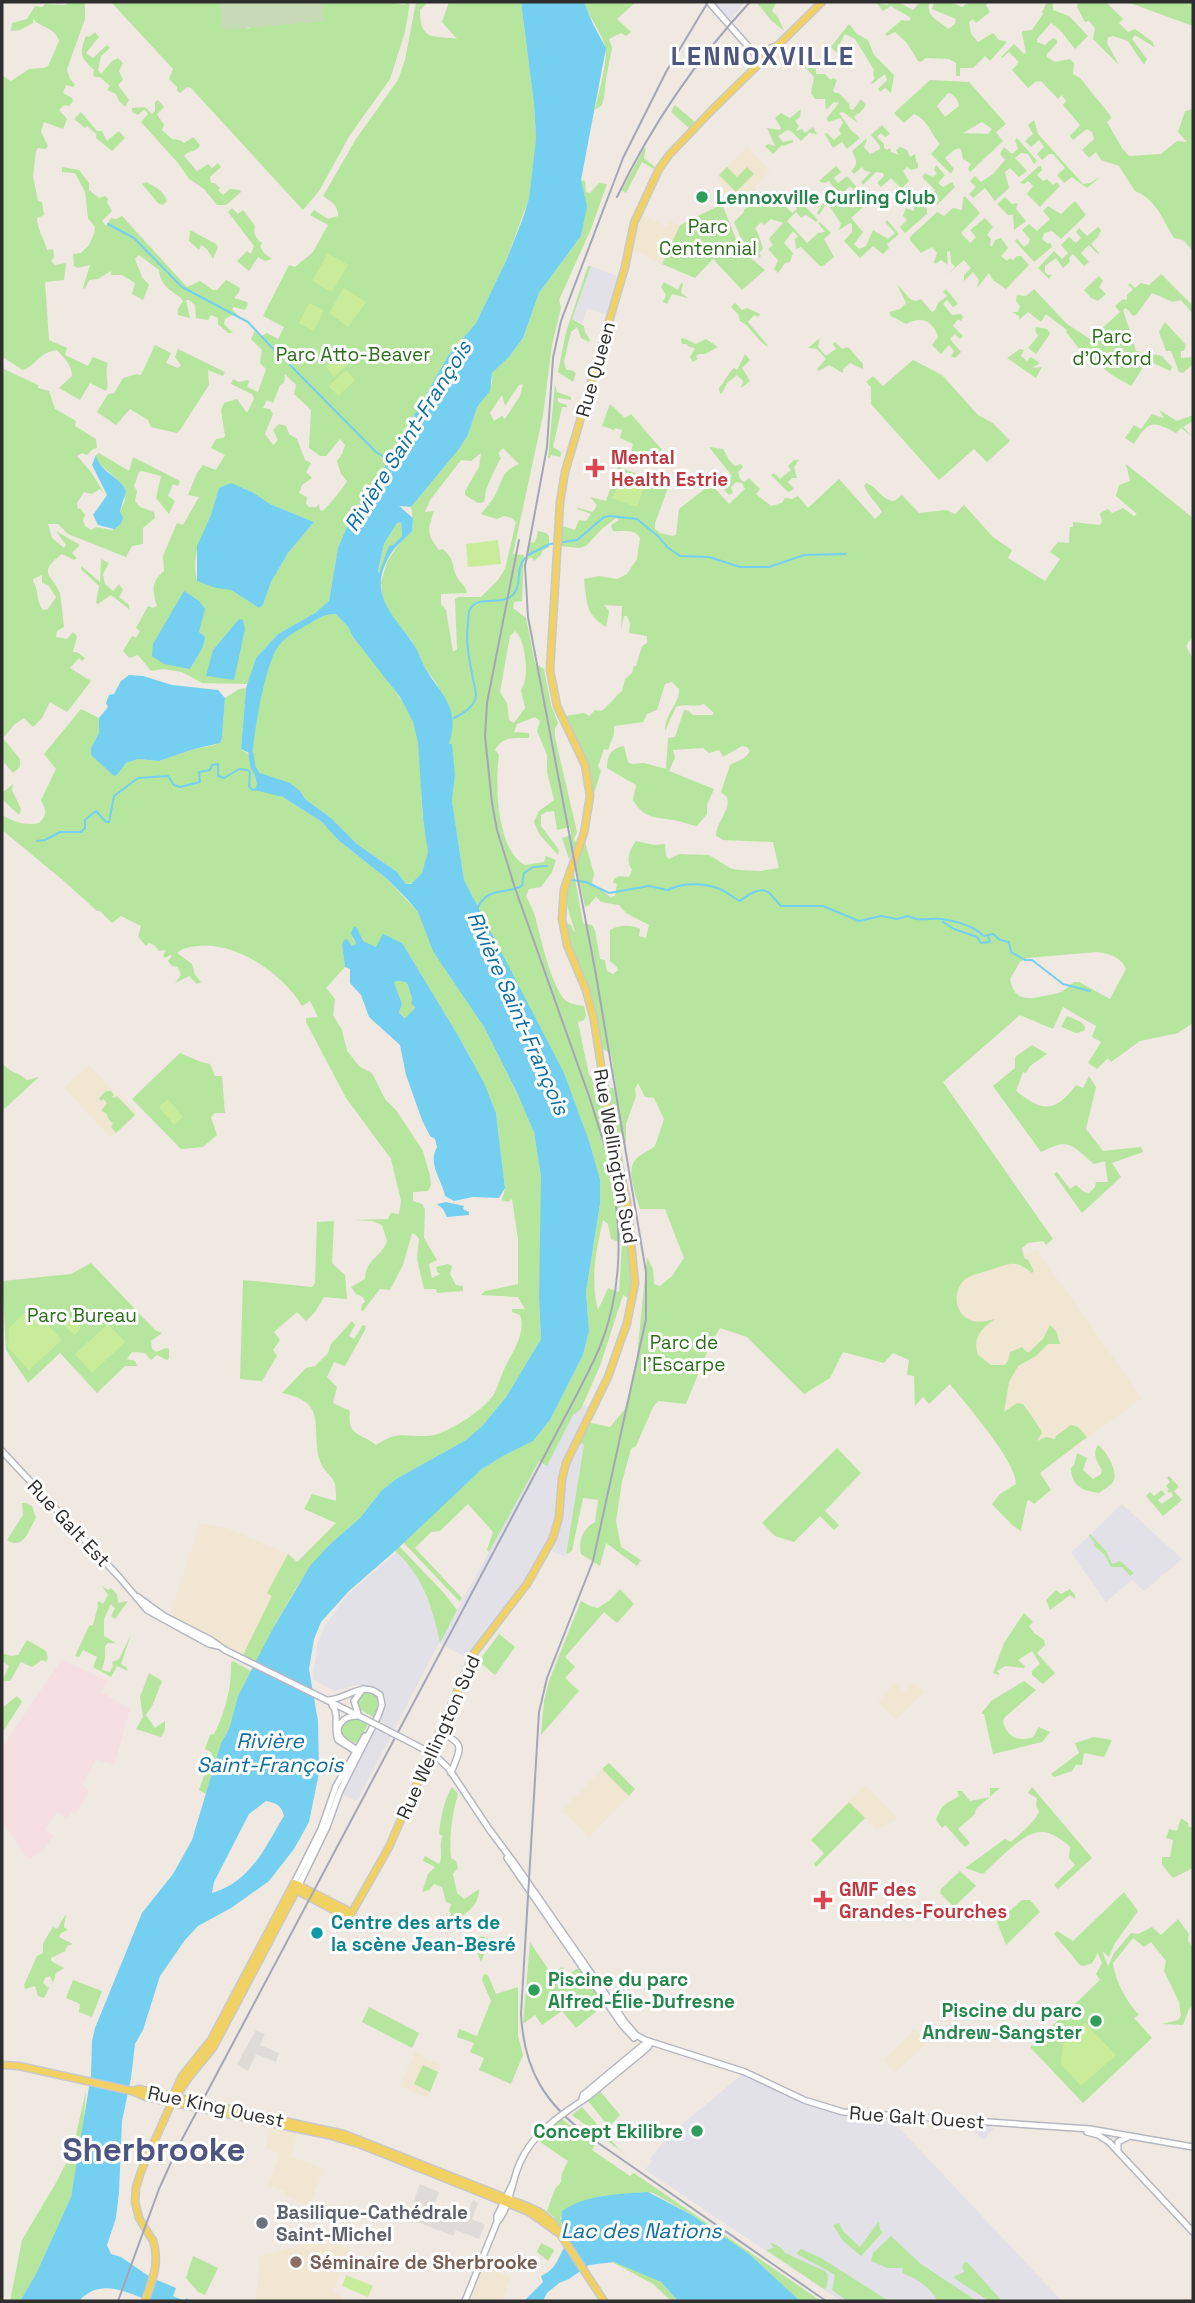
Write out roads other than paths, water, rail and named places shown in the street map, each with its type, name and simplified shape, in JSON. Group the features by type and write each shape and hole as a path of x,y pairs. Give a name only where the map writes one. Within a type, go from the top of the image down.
{"main road":[{"path":"709,2 761,61"},
{"name":"Rue Queen","path":"590,802 585,765 560,713 551,682 560,496 638,214 666,159 822,2"},
{"path":"749,48 761,52 776,47"},
{"name":"Rue Wellington Sud","path":"296,1886 343,1915 351,1914 389,1847 478,1647 516,1600 548,1549 558,1522 566,1463 608,1377 627,1323 634,1294 634,1270 627,1202 612,1133 594,1020 586,990 567,946 562,919 564,889 584,833 590,802"},
{"name":"Rue Galt Est","path":"2,1451 135,1596 164,1616 218,1646 317,1697"},
{"path":"357,1751 341,1738 338,1728 347,1717 360,1716 355,1701 365,1688"},
{"path":"145,2301 155,2275 157,2254 152,2236 139,2214 135,2196 138,2181 173,2098 213,2048 327,1827 357,1751 372,1721 380,1713 381,1698 374,1689 365,1688 339,1700 326,1700"},
{"name":"Rue Galt Ouest","path":"317,1697 372,1721 437,1756 630,2029 642,2039 745,2072 804,2099 843,2112 1090,2129 1193,2147"},
{"path":"326,1700 336,1710 335,1731 338,1740 357,1751"},
{"path":"440,1732 454,1738 459,1744 451,1773"},
{"path":"434,1745 445,1738 454,1738"},
{"path":"437,1756 450,1756 459,1751"},
{"path":"465,2301 530,2143 651,2042"},
{"name":"Rue King Ouest","path":"2,2065 19,2066 132,2091 138,2089 374,2144 540,2212 553,2223 604,2301"},
{"path":"1081,2130 1105,2138 1193,2232"},
{"path":"1118,2151 1118,2142 1129,2137"}],"water":[{"name":"Rivière Saint-François","path":"521,2 584,2 606,48 581,180 587,206 581,236 539,293 523,338 509,357 492,373 490,391 477,407 468,435 459,449 411,507 399,506 413,518 412,531 390,555 381,581 382,592 390,612 414,645 451,713 453,722 449,744 452,744 455,775 452,801 464,880 564,1073 600,1179 600,1204 586,1292 589,1331 583,1355 550,1420 533,1441 482,1469 349,1591 321,1622 314,1639 309,1669 318,1721 319,1773 309,1822 294,1849 269,1881 231,1908 198,1926 160,1976 143,2030 135,2044 122,2121 116,2218 107,2245 111,2254 121,2257 150,2277 176,2288 173,2296 191,2301 165,2302 151,2301 105,2288 87,2294 79,2301 20,2301 36,2274 71,2197 91,2075 95,2028 142,1913 173,1874 192,1840 238,1696 272,1630 310,1566 329,1545 360,1518 381,1491 396,1479 466,1440 482,1426 506,1397 541,1339 541,1177 534,1132 484,1027 433,951 418,912 407,899 386,878 338,840 322,822 283,797 255,790 257,784 254,771 290,783 357,844 397,872 406,884 411,884 422,873 428,852 418,742 413,722 400,697 348,627 336,614 328,614 296,631 280,644 265,681 252,758 241,749 246,688 256,658 278,634 315,613 329,601 338,548 352,514 380,475 448,356 476,323 506,261 529,198 536,138","holes":["401,522 402,536 389,546 379,573 384,544 397,523","266,1801 278,1805 284,1816 270,1840 247,1872 226,1888 212,1893 214,1882 249,1814"]},
{"path":"96,455 101,466 119,481 126,491 120,511 123,518 121,524 114,529 98,525 93,515 107,495 92,465"},
{"path":"231,483 270,504 314,522 288,553 271,582 263,605 259,608 231,590 197,581 197,546 219,488"},
{"path":"184,591 199,601 205,609 199,632 205,637 203,647 190,669 164,664 152,656 153,644"},
{"path":"239,619 243,620 245,629 234,680 206,676 213,650"},
{"path":"129,675 143,676 172,685 218,690 225,698 220,743 159,761 138,759 126,763 114,776 91,755 91,748 99,733 99,718 108,707 106,703 109,695 114,694 121,681"},
{"path":"354,926 363,941 376,947 383,934 402,943 459,1037 484,1083 496,1113 505,1188 499,1198 473,1197 454,1201 445,1196 434,1165 437,1147 435,1139 430,1136 422,1120 406,1075 400,1045 369,1017 361,995 350,983 350,969 345,967 342,945 347,939 352,946 356,944 351,933","holes":["394,983 407,983 412,998 411,1004 415,1008 405,1018 399,1013 402,1004"]},
{"path":"446,1202 464,1206 463,1209 469,1212 469,1215 447,1217 437,1204"},
{"name":"Lac des Nations","path":"648,2192 692,2215 749,2254 800,2301 678,2301 661,2282 614,2262 589,2265 559,2283 547,2293 543,2301 524,2301 543,2282 541,2276 552,2269 572,2238 561,2221 562,2211 593,2198"}],"waterway":[{"path":"108,224 134,238 182,287 248,322 278,354"},
{"name":"Rivière Saint-François","path":"290,365 387,463"},
{"path":"528,555 550,544 577,540 604,517 610,516 637,519 680,556 709,557 740,567 769,567 804,555 846,554"},
{"path":"454,718 465,712 476,696 467,646 470,609 478,602 510,597 517,589 520,568 525,558"},
{"path":"251,754 253,767 259,777"},
{"path":"37,841 60,832 81,832 85,828 85,820 96,811 109,822 114,796 138,778 168,776 174,785 180,787 200,782 199,772 210,770 212,765 218,764 218,776 224,778 239,769 248,770 249,786 252,790 257,789"},
{"name":"Rivière Saint-François","path":"477,909 491,894 522,886 524,873 533,867 547,866"},
{"path":"572,880 586,882 609,893 649,886 668,890 680,886 701,885 720,889 740,901 753,892 764,890 781,906 823,906 859,921 881,916 953,921 984,936 993,934 1000,940 1009,942 1011,952 1025,960 1032,960 1063,984 1090,991"},
{"path":"943,922 977,937 981,943 990,942 988,936"}],"railway":[{"path":"708,2 666,72 623,158 561,321 553,358 547,447 525,566 528,617 596,975 646,1272 646,1319 593,1561 547,1678 539,1712 521,2014 532,2069 549,2099 561,2112 591,2138 826,2301"},
{"path":"617,197 660,119 693,70 750,2"},
{"path":"118,2301 159,2189 179,2145 580,1389 599,1349 613,1301 617,1277 618,1227 607,1153 515,888 497,830 492,803 485,736 487,703 519,540"}],"place":[{"name":"Lennoxville Curling Club","path":"702,197"},
{"name":"Mental Health Estrie","path":"595,468"},
{"name":"GMF des Grandes-Fourches","path":"823,1900"},
{"name":"Centre des arts de la scène Jean-Besré","path":"317,1933"},
{"name":"Piscine du parc Alfred-Élie-Dufresne","path":"534,1990"},
{"name":"Piscine du parc Andrew-Sangster","path":"1096,2021"},
{"name":"Concept Ekilibre","path":"697,2131"},
{"name":"Basilique-Cathédrale Saint-Michel","path":"262,2223"},
{"name":"Séminaire de Sherbrooke","path":"296,2262"}],"district":[{"name":"LENNOXVILLE","path":"763,56"},
{"name":"Sherbrooke","path":"154,2149"}],"park label":[{"name":"Parc Centennial","path":"708,237"},
{"name":"Parc d'Oxford","path":"1112,347"},
{"name":"Parc Atto-Beaver","path":"353,354"},
{"name":"Parc Bureau","path":"82,1315"},
{"name":"Parc de l'Escarpe","path":"684,1353"}]}
